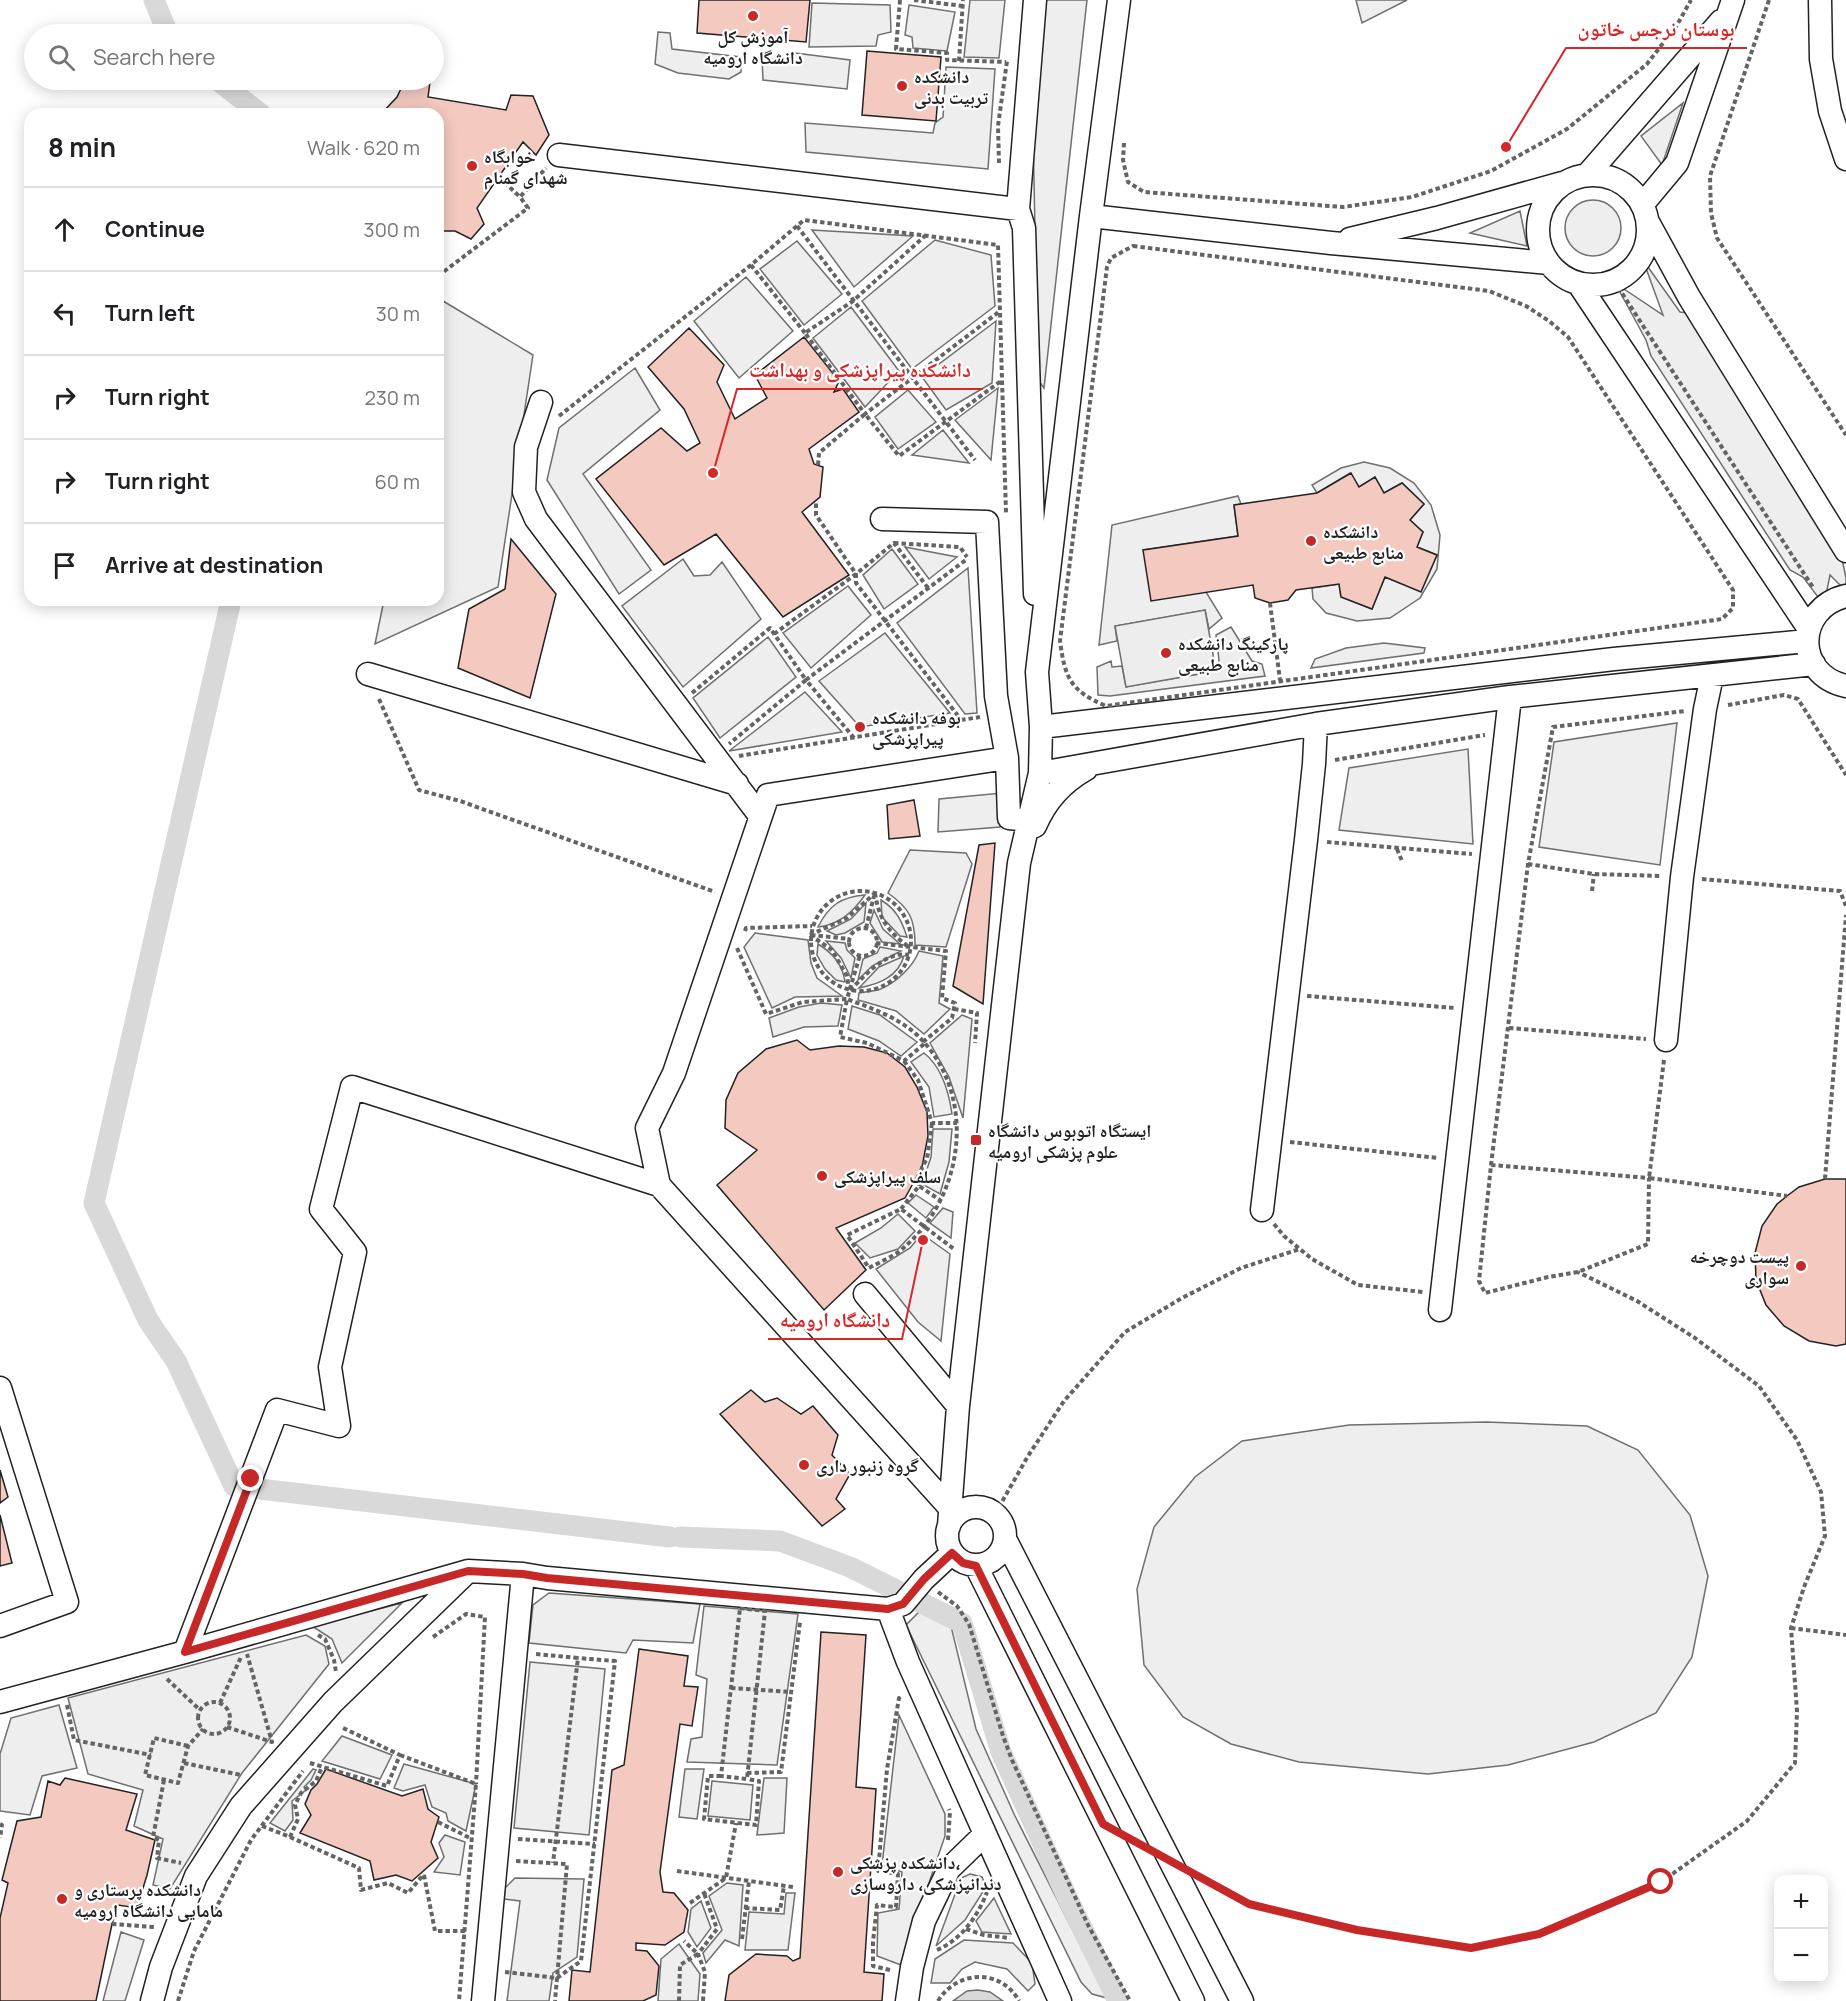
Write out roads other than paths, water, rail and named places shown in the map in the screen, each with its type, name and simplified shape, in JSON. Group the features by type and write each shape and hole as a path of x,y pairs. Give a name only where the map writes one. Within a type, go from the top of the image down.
{"street":[{"path":"1005,1539 1000,1553 990,1562 976,1566 963,1563 952,1553 947,1540 958,1406 1019,863 1040,773 1041,727 1037,672 1024,228 1018,209 1035,0"},
{"path":"1098,713 1075,719 1058,712 1048,698 1037,672 1119,0"},
{"path":"1820,0 1821,59 1830,111 1846,159"},
{"path":"1587,175 1732,5"},
{"path":"1562,183 1549,196 1540,212 1537,230 1540,247 1548,263 1561,276 1578,284 1596,286 1614,281 1629,272 1641,258 1647,240 1645,213 1677,163 1732,5"},
{"path":"559,155 1018,209"},
{"path":"1331,243 1437,218 1587,175 1603,175 1619,181 1632,191 1689,297 1846,551"},
{"path":"1091,216 1331,243 1548,263"},
{"path":"1578,284 1808,635"},
{"path":"549,410 526,447 524,492 536,519 760,816"},
{"path":"882,519 987,522 996,696 1007,758 1009,818 1028,820"},
{"path":"1843,689 1827,679 1814,664 1810,657 1808,635 1815,616 1824,605 1836,598 1846,596"},
{"path":"1041,727 1098,713 1808,635"},
{"path":"1040,773 1316,724 1510,697 1814,664"},
{"path":"368,674 737,784"},
{"path":"1666,1040 1682,877 1705,709 1713,676"},
{"path":"1433,1301 1510,697"},
{"path":"1262,1210 1306,840 1316,724"},
{"path":"949,1517 659,1185 647,1128 674,1073 768,795 1007,758"},
{"path":"1019,863 1041,812 1056,790 1071,777 1095,763"},
{"path":"185,1652 278,1410 339,1426 330,1367 355,1252 321,1209 352,1087 659,1185"},
{"path":"865,1294 958,1406"},
{"path":"0,1388 67,1602 0,1626"},
{"path":"949,1517 968,1508 982,1508 995,1514 1003,1525 1005,1539 1242,2001"},
{"path":"0,1702 468,1571 523,1574 888,1609 903,1604 924,1579 952,1553"},
{"path":"976,1566 1192,2001"},
{"path":"152,2001 161,1967 196,1876 240,1806 333,1702 468,1571"},
{"path":"483,2001 523,1574"},
{"path":"888,1609 908,1662 1060,2001"},
{"path":"907,2001 912,1967 924,1921 949,1869 985,1834"}],"waterway":[{"path":"154,0 164,24"},
{"path":"230,90 253,108"},
{"path":"230,606 94,1203 148,1320 176,1361 234,1486 670,1537"},
{"path":"680,1537 780,1541 850,1567 962,1623 1001,1752 1067,1897 1118,2001"}],"place":[{"name":"آموزش کل دانشگاه ارومیه","path":"753,16"},
{"name":"دانشکده تربیت بدنی","path":"902,86"},
{"name":"بوستان نرجس خاتون","path":"1506,147"},
{"name":"خوابگاه شهدای گمنام","path":"472,166"},
{"name":"دانشکده پیراپزشکی و بهداشت","path":"713,473"},
{"name":"دانشکده منابع طبیعی","path":"1311,541"},
{"name":"پارکینگ دانشکده منابع طبیعی","path":"1166,653"},
{"name":"بوفه دانشکده پیراپزشکی","path":"860,727"},
{"name":"ایستگاه اتوبوس دانشگاه علوم پزشکی ارومیه","path":"976,1140"},
{"name":"سلف پیراپزشکی","path":"822,1176"},
{"name":"دانشگاه ارومیه","path":"923,1240"},
{"name":"پیست دوچرخه سواری","path":"1801,1266"},
{"name":"گروه زنبور داری","path":"804,1465"},
{"name":"دانشکده پزشکی، دندانپزشکی، داروسازی","path":"838,1872"},
{"name":"دانشکده پرستاری و مامایی دانشگاه ارومیه","path":"62,1899"}]}
